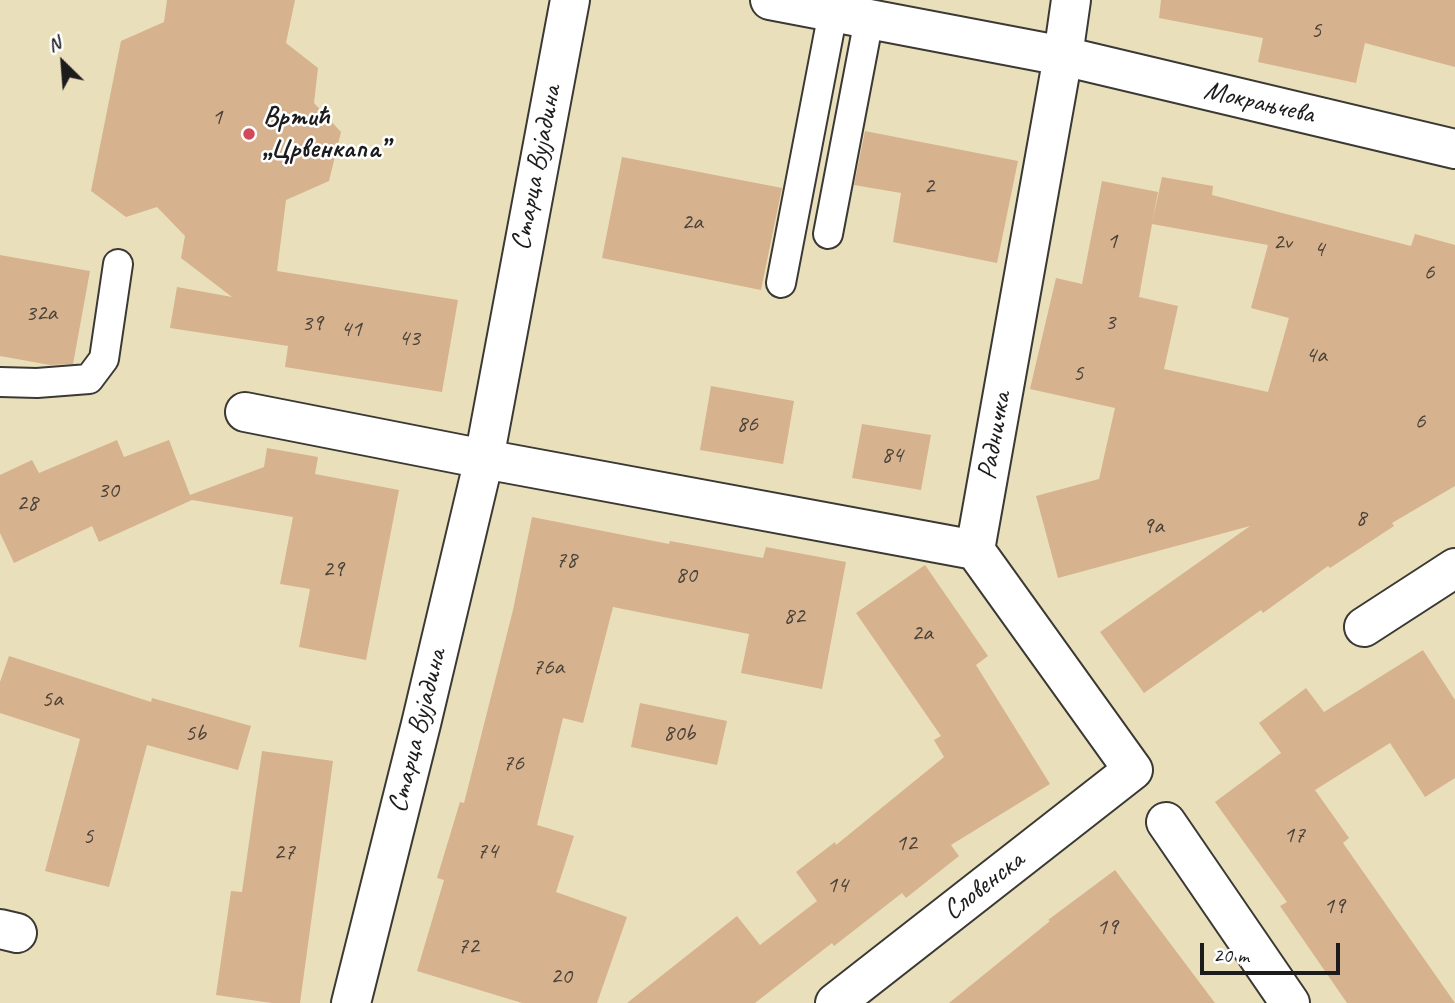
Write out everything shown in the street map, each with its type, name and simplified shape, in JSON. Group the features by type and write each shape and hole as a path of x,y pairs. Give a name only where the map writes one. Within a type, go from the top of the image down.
{"street":[{"name":"Старца Вујадина","path":"351,1003 484,459 570,0"},
{"name":"Мокрањчева","path":"770,0 1063,56 1455,149"},
{"path":"1063,56 1071,0"},
{"name":"Радничка","path":"975,550 1063,56"},
{"path":"245,412 975,550"},
{"name":"Словенска","path":"835,1003 1133,770 975,550"},
{"path":"1364,627 1455,568"},
{"path":"1166,822 1290,1003"}],"lane":[{"path":"828,234 851,16"},
{"path":"781,283 851,16"},
{"path":"0,382 37,383 89,379 104,359 118,264"}],"building":[{"path":"167,0 295,0 286,43 318,68 314,103 341,132 329,181 286,200 277,271 458,300 442,392 285,367 288,346 170,328 177,287 232,297 181,258 185,236 157,207 126,217 91,191 121,41 164,22"},
{"path":"1161,0 1455,0 1455,67 1365,43 1356,83 1258,62 1263,38 1159,18"},
{"path":"865,131 1018,161 997,263 893,242 901,193 854,185"},
{"path":"622,157 782,188 761,290 602,258"},
{"path":"1162,177 1213,186 1212,195 1411,246 1415,234 1455,245 1455,486 1392,523 1394,526 1330,568 1328,566 1263,613 1261,610 1144,693 1100,632 1250,526 1058,578 1036,496 1099,479 1115,408 1030,389 1056,278 1082,284 1102,181 1158,192 1152,224","holes":["1152,224 1268,245 1251,308 1289,318 1268,392 1164,369 1178,306 1139,297"]},
{"path":"0,255 90,271 73,364 50,365 0,356"},
{"path":"711,386 794,401 783,464 700,450"},
{"path":"862,424 931,435 921,490 852,478"},
{"path":"117,440 124,457 169,440 190,495 264,467 267,448 318,457 315,474 399,490 366,660 299,647 310,589 280,584 293,517 192,500 99,542 92,526 14,563 0,533 0,475 32,460 39,473"},
{"path":"532,517 669,544 670,541 763,558 766,547 846,562 822,689 741,673 749,634 613,607 583,723 563,718 537,825 574,836 556,892 627,917 597,1003 522,1003 417,971 444,880 437,878 460,802 464,803 513,610"},
{"path":"925,565 988,656 976,665 1050,784 951,845 959,856 906,898 902,893 834,946 832,943 755,1003 627,1003 737,916 760,945 817,901 796,872 835,842 836,845 944,757 934,740 941,736 856,613"},
{"path":"1423,650 1455,700 1455,778 1425,797 1390,743 1315,790 1349,838 1343,843 1455,1003 1347,1003 1280,906 1287,902 1215,802 1281,753 1259,723 1306,688 1324,712"},
{"path":"9,656 151,702 152,698 251,726 238,770 147,745 109,887 45,871 80,739 0,713 0,682"},
{"path":"640,703 727,721 717,765 631,747"},
{"path":"262,751 333,761 300,1003 272,1003 216,995 231,891 242,892"},
{"path":"1115,870 1215,1003 949,1003 1050,921 1048,920"}],"place":[{"name":"Вртић „Црвенкапа”","path":"249,134"}]}
